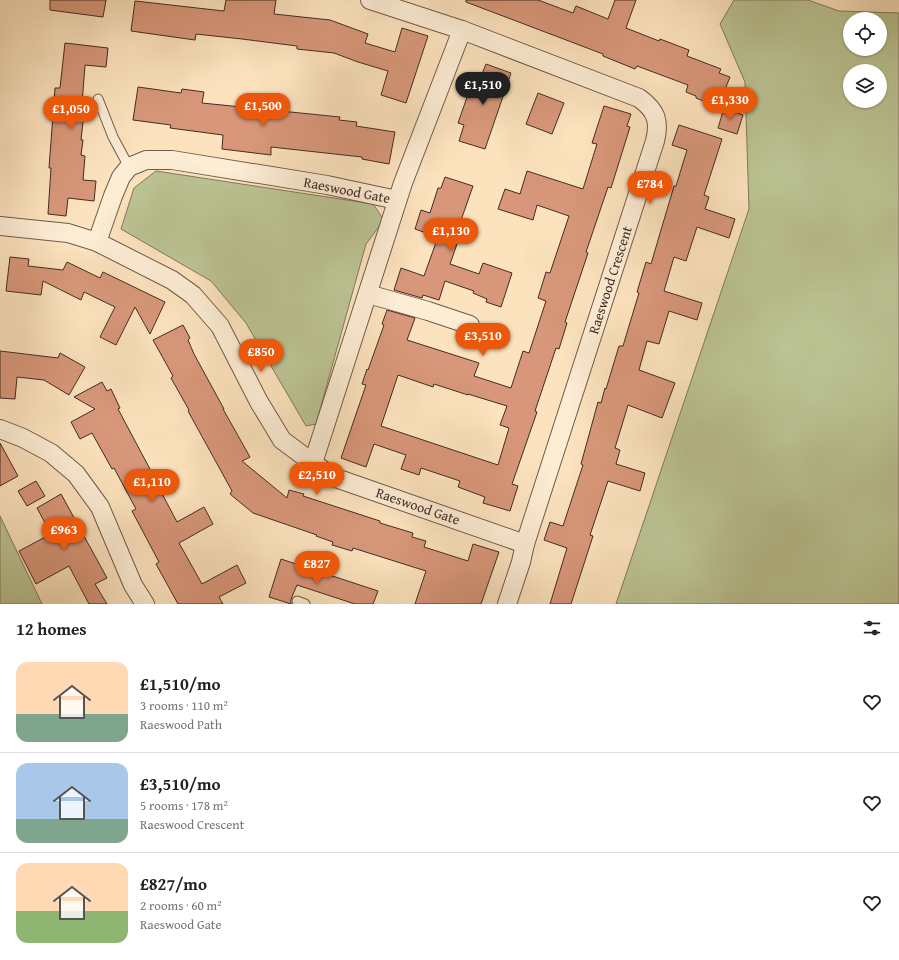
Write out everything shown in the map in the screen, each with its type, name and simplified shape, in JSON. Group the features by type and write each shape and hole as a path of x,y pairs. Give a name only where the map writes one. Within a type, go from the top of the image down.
{"street":[{"name":"Raeswood Crescent","path":"370,0 462,30 640,98 648,104 655,115 658,128 507,604"},
{"path":"397,200 462,30"},
{"name":"Raeswood Gate","path":"130,167 146,160 172,160 327,185 397,200 368,294 312,463"},
{"path":"97,242 121,177 130,167"},
{"name":"Raeswood Gate","path":"0,226 68,233 97,242 172,280 193,295 220,326 259,402 282,440 312,463 333,476 525,544"},
{"path":"368,294 470,325"},
{"path":"0,429 23,438 51,453 76,474 100,507 133,585 145,604"}],"lane":[{"path":"98,99 113,137 130,167"}],"green space":[{"path":"734,0 808,0 839,11 869,12 843,12 843,56 887,56 887,13 899,13 899,604 616,604 749,209 745,82 720,24"},
{"path":"156,171 373,204 384,220 366,244 316,424 306,426 246,323 211,281 121,229 134,188"},
{"path":"0,516 42,604 0,604"}],"building":[{"path":"50,0 106,0 103,17 50,10"},
{"path":"226,0 276,0 274,14 330,20 368,34 365,43 395,52 402,28 428,36 406,103 381,95 388,71 334,53 297,49 297,46 196,34 195,40 131,31 135,1 224,11"},
{"path":"466,0 538,0 573,13 576,6 608,19 615,0 636,0 626,28 659,41 660,39 689,50 687,56 721,69 719,73 730,77 718,107 686,92 688,85 637,66 635,69 603,56 603,54 466,2"},
{"path":"65,43 108,48 106,67 85,65 82,104 85,104 81,155 85,156 83,180 96,181 94,201 68,198 66,216 48,214 51,168 49,168 55,88 60,88"},
{"path":"486,64 511,73 485,149 459,141 464,125 458,123 474,77 480,79"},
{"path":"138,87 181,93 182,89 204,92 202,103 340,117 339,120 357,122 356,126 395,132 389,164 362,159 362,157 271,147 271,155 222,149 223,135 170,128 171,125 133,120"},
{"path":"538,93 564,103 552,134 526,124"},
{"path":"604,106 631,114 627,126 630,127 611,188 608,187 586,252 588,253 565,322 567,323 559,349 556,348 535,411 537,412 512,484 518,486 510,511 483,503 485,497 458,487 460,481 421,468 419,475 401,469 406,455 374,444 366,467 341,458 366,385 362,384 384,325 382,324 387,310 415,318 407,340 479,363 474,376 511,388 523,351 529,353 546,301 538,298 546,272 550,273 569,216 537,205 533,220 498,209 505,189 520,194 527,171 583,189 597,144 592,143","holes":["398,375 433,387 434,384 507,406 500,425 509,428 498,465 381,426"]},
{"path":"724,108 743,115 737,134 718,128"},
{"path":"679,125 722,139 704,195 709,197 705,209 735,219 729,238 697,227 686,261 674,257 664,291 702,303 697,320 669,311 659,344 647,341 639,370 675,383 662,418 628,405 615,448 620,450 616,464 645,473 640,491 608,481 590,535 593,536 571,604 550,604 567,548 544,540 550,522 563,526 583,465 581,464 598,402 601,403 619,346 623,346 639,293 637,292 646,262 651,264 674,186 676,186 687,150 672,145"},
{"path":"445,177 473,186 460,223 464,224 450,264 479,274 483,263 512,273 501,307 486,302 487,299 473,293 474,291 445,281 439,300 423,295 422,298 394,290 401,268 424,276 438,237 415,229 421,210 430,213 438,188 441,188"},
{"path":"10,257 29,259 28,266 63,270 67,262 100,278 103,272 165,302 150,334 135,307 116,345 100,337 115,307 84,292 81,300 43,281 41,295 6,291"},
{"path":"183,325 190,338 188,340 194,354 250,457 242,461 287,498 289,490 380,521 380,523 413,533 412,537 426,541 424,547 468,561 473,544 499,552 481,604 415,604 426,571 353,548 352,551 332,545 333,542 316,536 317,535 253,513 230,494 232,491 188,411 189,410 171,378 173,376 153,340"},
{"path":"0,351 58,358 60,353 85,367 69,395 44,380 17,377 15,399 0,398"},
{"path":"102,382 107,391 111,389 120,408 118,409 177,522 204,507 213,524 179,543 202,584 237,565 246,583 219,597 223,604 178,604 156,564 159,562 132,511 136,509 114,468 112,469 92,433 80,439 71,422 95,409 74,397"},
{"path":"0,443 18,476 0,486"},
{"path":"36,481 45,496 27,506 18,491"},
{"path":"61,494 107,578 95,584 107,604 89,604 69,566 36,584 19,551 51,534 37,508"},
{"path":"281,559 378,591 373,604 355,604 297,585 291,599 291,604 269,597"}]}
